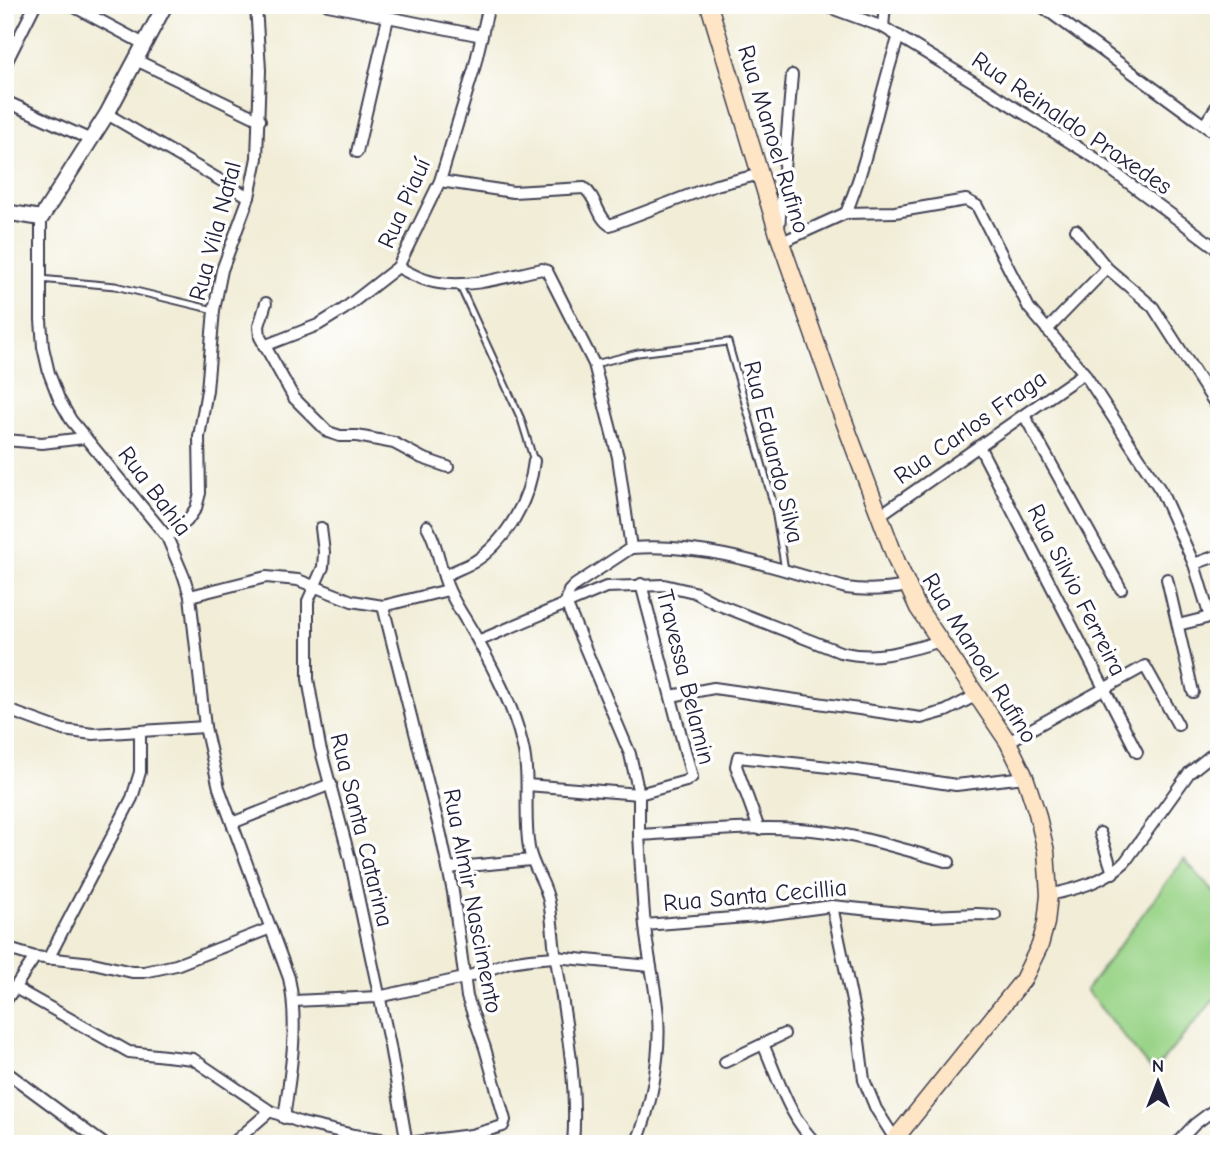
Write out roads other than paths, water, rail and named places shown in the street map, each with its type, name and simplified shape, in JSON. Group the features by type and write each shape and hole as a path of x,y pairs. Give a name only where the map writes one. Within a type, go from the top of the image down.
{"main road":[{"name":"Rua Manoel Rufino","path":"709,5 780,238 841,413 907,586 940,642 1008,742 1025,777 1046,851 1049,895 1045,923 1040,945 1023,980 893,1141"}],"street":[{"path":"5,65 35,5"},
{"path":"71,5 145,44"},
{"path":"5,212 41,218 92,140 165,5"},
{"name":"Rua Vila Natal","path":"167,537 187,521 196,508 200,493 199,437 207,390 214,310 222,270 250,197 257,158 260,70 256,5"},
{"path":"328,5 482,36"},
{"name":"Rua Piauí","path":"264,346 318,325 344,309 398,267 440,181 489,5"},
{"path":"883,27 885,5"},
{"path":"1041,5 1219,136"},
{"name":"Rua Reinaldo Praxedes","path":"831,7 899,36 1095,158 1218,250"},
{"path":"357,152 388,18"},
{"path":"846,213 863,166 887,69 899,36"},
{"path":"136,60 260,120"},
{"path":"792,75 780,238 846,213 895,212 959,201 972,202 982,212 1029,308 1084,373 1161,491 1194,564 1209,614 1206,618 1178,625"},
{"path":"5,101 92,140"},
{"path":"1204,125 1219,103"},
{"path":"107,114 250,197"},
{"path":"440,181 513,192 584,188 610,225 716,185 761,174"},
{"name":"Rua Bahia","path":"41,218 43,347 59,399 84,438 167,537 190,596 205,727 219,788 289,978 294,1001 293,1049 284,1118"},
{"path":"1076,230 1107,268 1153,307 1219,410"},
{"path":"398,267 430,281 459,284 547,271 594,364 618,457 631,548"},
{"path":"1047,330 1107,268"},
{"path":"266,303 259,326 264,346 302,409 334,435 394,443 422,458 448,467"},
{"name":"Rua Carlos Fraga","path":"880,515 1084,373"},
{"path":"1024,415 1121,589"},
{"path":"5,440 41,443 84,438"},
{"name":"Rua Silvio Ferreira","path":"979,446 1137,752"},
{"path":"444,576 475,561 510,527 533,477 534,461"},
{"path":"427,526 435,540 449,590 478,641 518,729 526,761 527,832 531,860 549,902 573,1067 573,1144"},
{"name":"Rua Santa Catarina","path":"321,528 323,566 308,601 308,679 320,747 350,859 408,1143"},
{"path":"636,1144 657,1058 658,1017 645,925 639,794 630,754 566,603 569,591 631,548 657,546 703,550 846,588 863,590 907,586"},
{"path":"1194,564 1219,555"},
{"path":"190,596 266,577 298,580 352,601 383,606 449,590"},
{"path":"1167,579 1193,692"},
{"path":"478,641 606,587 641,584 664,585 694,592 779,628 860,657 882,656 940,642"},
{"name":"Travessa Belamin","path":"639,794 690,780 692,774 641,584"},
{"name":"Rua Almir Nascimento","path":"383,606 448,868 471,1013 485,1048 505,1120 503,1126 471,1139"},
{"path":"1008,742 1145,666 1178,725"},
{"path":"671,696 714,688 922,718 946,711 975,696"},
{"path":"5,709 63,730 93,734 205,727"},
{"path":"48,959 132,797 140,772 140,733"},
{"path":"1049,895 1088,884 1113,873 1125,862 1189,773 1219,749"},
{"path":"759,829 736,766 738,757 857,770 947,785 1025,777"},
{"path":"233,823 331,784"},
{"path":"527,785 639,794"},
{"path":"639,835 759,829 829,832 949,862"},
{"path":"1100,833 1113,873"},
{"path":"448,868 531,860"},
{"path":"832,906 857,1025 864,1080 893,1141"},
{"name":"Rua Santa Cecillia","path":"645,925 758,916 832,906 930,916 995,915"},
{"path":"5,948 34,957 144,972 176,965 271,928"},
{"path":"5,1002 34,957"},
{"path":"294,1001 379,997 464,978 510,962 555,957 650,966"},
{"path":"15,988 129,1052 193,1059 284,1118 324,1129 408,1143 471,1139"},
{"path":"725,1062 784,1034"},
{"path":"764,1044 796,1119 805,1133 817,1144"},
{"path":"5,1071 104,1144"},
{"path":"232,1144 270,1111"},
{"path":"1176,1144 1216,1113"}],"lane":[{"path":"40,279 115,286 214,310"},
{"path":"459,284 521,419 534,461"},
{"name":"Rua Eduardo Silva","path":"594,364 638,353 729,342 775,510 785,570"}]}
